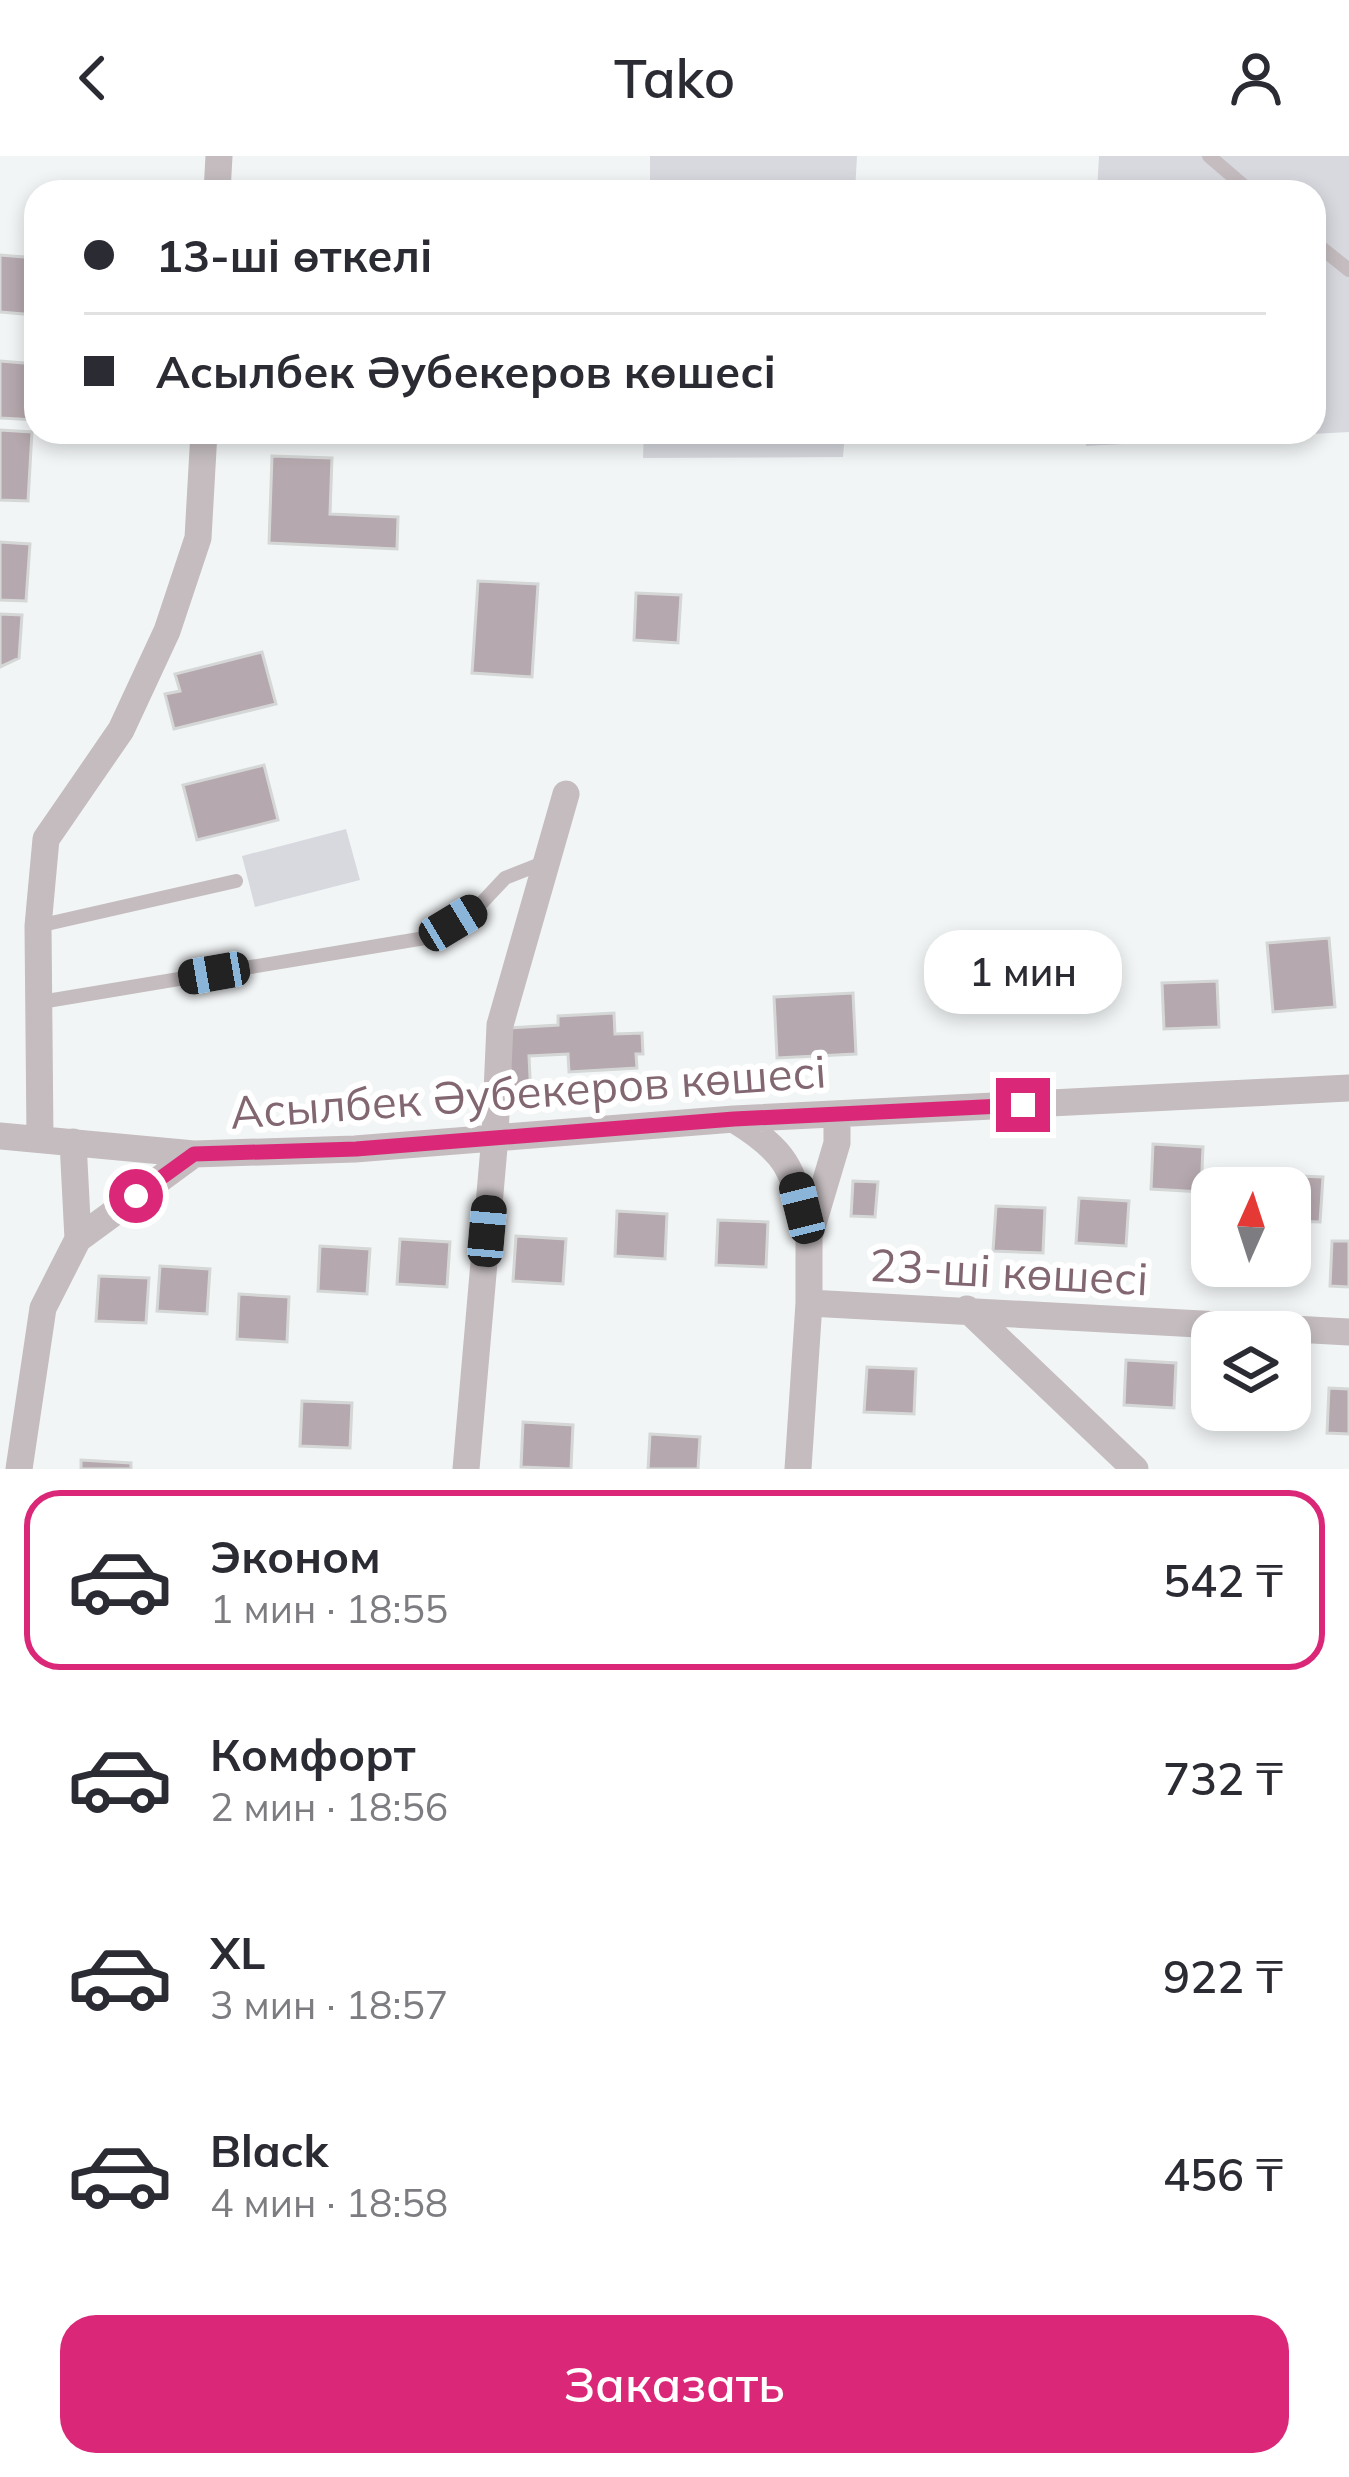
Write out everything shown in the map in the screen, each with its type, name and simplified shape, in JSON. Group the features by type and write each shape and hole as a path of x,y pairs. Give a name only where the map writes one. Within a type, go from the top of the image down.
{"street":[{"path":"40,1138 38,926 46,838 121,730 167,631 198,538 203,444"},
{"path":"466,1469 500,1025 566,794"},
{"name":"Асылбек Әубекеров көшесі","path":"0,1136 194,1154 356,1149 734,1119 1349,1088"},
{"path":"809,1237 837,1143 837,1114"},
{"path":"734,1119 773,1143 794,1180 809,1237 798,1469"},
{"path":"73,1142 78,1239"},
{"path":"20,1469 43,1307 78,1239 194,1154"},
{"name":"23-ші көшесі","path":"809,1303 1349,1332"},
{"path":"967,1309 1135,1469"}],"lane":[{"path":"1209,156 1237,180"},
{"path":"41,1002 431,937 475,910 505,878 548,861"},
{"path":"38,926 236,881"}],"shaded area":[{"path":"650,156 857,156 856,180 650,180"},
{"path":"1099,156 1349,156 1349,432 1326,433 1326,180 1098,180"},
{"path":"644,444 844,444 843,457 643,458"},
{"path":"346,829 360,880 255,907 242,856"}],"building":[{"path":"0,255 24,257 24,314 0,312"},
{"path":"0,361 24,363 24,419 0,418"},
{"path":"0,430 24,432 24,444 31,444 28,501 0,500"},
{"path":"272,456 332,458 330,514 398,517 397,549 269,543"},
{"path":"0,542 30,544 26,601 0,600"},
{"path":"478,581 538,584 532,677 472,673"},
{"path":"636,593 681,595 678,643 634,640"},
{"path":"0,614 22,615 19,658 0,667"},
{"path":"262,652 276,704 174,729 165,694 180,691 175,674"},
{"path":"264,765 278,820 197,840 183,785"},
{"path":"1329,938 1335,1007 1273,1012 1267,943"},
{"path":"1217,981 1219,1027 1164,1029 1162,983"},
{"path":"853,993 856,1054 777,1058 774,997"},
{"path":"614,1013 615,1034 642,1033 643,1054 636,1054 637,1068 569,1072 568,1054 529,1056 531,1098 511,1099 508,1028 558,1025 558,1016"},
{"path":"1153,1144 1203,1147 1202,1167 1191,1167 1191,1191 1151,1189"},
{"path":"1311,1177 1323,1177 1320,1222 1311,1222"},
{"path":"853,1181 878,1182 875,1217 851,1216"},
{"path":"1079,1198 1129,1201 1126,1246 1076,1243"},
{"path":"996,1206 1045,1208 1043,1253 993,1251"},
{"path":"617,1211 667,1214 665,1259 615,1256"},
{"path":"718,1220 768,1222 766,1267 716,1265"},
{"path":"516,1236 566,1239 563,1284 513,1281"},
{"path":"400,1239 450,1242 447,1287 397,1284"},
{"path":"1332,1241 1349,1241 1349,1287 1330,1286"},
{"path":"320,1246 370,1249 367,1294 318,1291"},
{"path":"160,1266 210,1269 207,1314 157,1311"},
{"path":"99,1276 149,1278 146,1323 96,1321"},
{"path":"239,1294 289,1297 287,1342 237,1339"},
{"path":"1126,1360 1176,1363 1174,1408 1124,1405"},
{"path":"867,1367 916,1369 914,1414 864,1412"},
{"path":"1329,1388 1349,1389 1349,1434 1327,1433"},
{"path":"302,1401 352,1403 350,1448 300,1446"},
{"path":"523,1422 573,1425 571,1469 521,1467"},
{"path":"650,1434 700,1437 698,1469 648,1469"},
{"path":"81,1460 131,1463 131,1469 81,1469"}],"route":[{"path":"136,1196 194,1154 356,1149 734,1119 1023,1105"}]}
